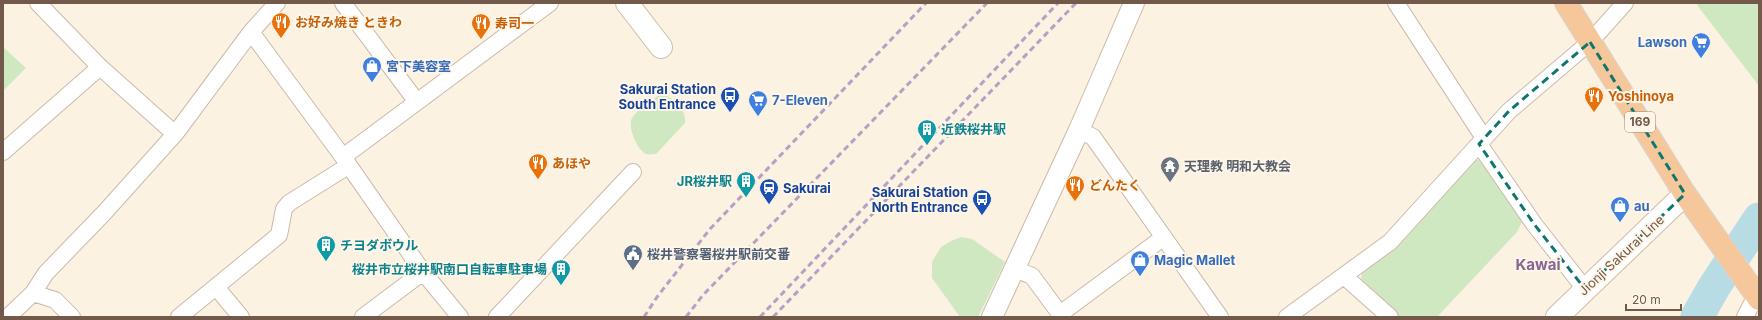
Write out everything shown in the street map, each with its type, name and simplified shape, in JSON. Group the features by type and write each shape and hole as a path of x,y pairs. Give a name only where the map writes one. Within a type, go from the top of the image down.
{"highway":[{"name":"169","path":"1566,3 1686,194 1755,292"}],"main road":[{"path":"627,3 661,47"},
{"name":"Jionji Sakurai Line","path":"1557,317 1686,194"}],"street":[{"path":"38,3 100,67 175,134"},
{"path":"343,3 417,102"},
{"path":"180,317 279,235 284,209 289,203 346,162 417,102 550,3"},
{"path":"992,317 1079,130 1134,3"},
{"path":"1396,3 1534,224 1585,289"},
{"path":"1287,317 1390,242 1509,111 1590,42 1625,3"},
{"path":"8,317 33,293 46,273 104,213 175,134 271,5"},
{"path":"252,32 423,272 460,317"},
{"path":"3,152 100,67"},
{"path":"1079,130 1094,137 1220,317"},
{"path":"497,317 633,172"},
{"path":"1015,268 1032,276 1060,314 1164,237"},
{"path":"363,317 423,272"},
{"path":"1344,276 1390,317"},
{"path":"216,287 241,317"},
{"path":"1744,317 1755,292"},
{"path":"33,293 55,300 72,317"}],"highlighted area":[{"path":"1590,42 1685,194 1585,289 1534,224 1479,144 1509,111"}],"green space":[{"path":"1700,3 1759,3 1759,86 1697,5"},
{"path":"3,47 26,68 3,91"},
{"path":"659,95 669,97 678,104 684,113 685,123 656,154 647,154 639,148 636,143 632,132 631,122 632,118 637,112"},
{"path":"1474,160 1481,160 1523,220 1517,232 1437,317 1400,317 1361,281 1362,271"},
{"path":"961,237 972,239 1005,262 978,317 960,317 932,278 932,262 941,247"}],"waterway":[{"path":"1697,317 1714,287 1759,219"}],"railway":[{"path":"644,317 657,297 710,229 926,3"},
{"path":"686,317 703,295 987,3"},
{"path":"760,317 1058,3"},
{"path":"773,317 1076,3"}],"place":[{"name":"お好み焼き ときわ","path":"281,39"},
{"name":"寿司一","path":"481,40"},
{"name":"Lawson","path":"1701,59"},
{"name":"宮下美容室","path":"372,83"},
{"name":"Sakurai Station South Entrance","path":"730,113"},
{"name":"Yoshinoya","path":"1594,113"},
{"name":"7-Eleven","path":"758,117"},
{"name":"近鉄桜井駅","path":"927,146"},
{"name":"あほや","path":"538,180"},
{"name":"天理教 明和大教会","path":"1170,183"},
{"name":"JR桜井駅","path":"746,198"},
{"name":"どんたく","path":"1075,202"},
{"name":"Sakurai","path":"769,205"},
{"name":"Sakurai Station North Entrance","path":"982,216"},
{"name":"au","path":"1620,223"},
{"name":"チヨダボウル","path":"326,262"},
{"name":"桜井警察署桜井駅前交番","path":"633,271"},
{"name":"Magic Mallet","path":"1140,277"},
{"name":"桜井市立桜井駅南口自転車駐車場","path":"561,286"}],"district":[{"name":"Kawai","path":"1538,265"}]}
